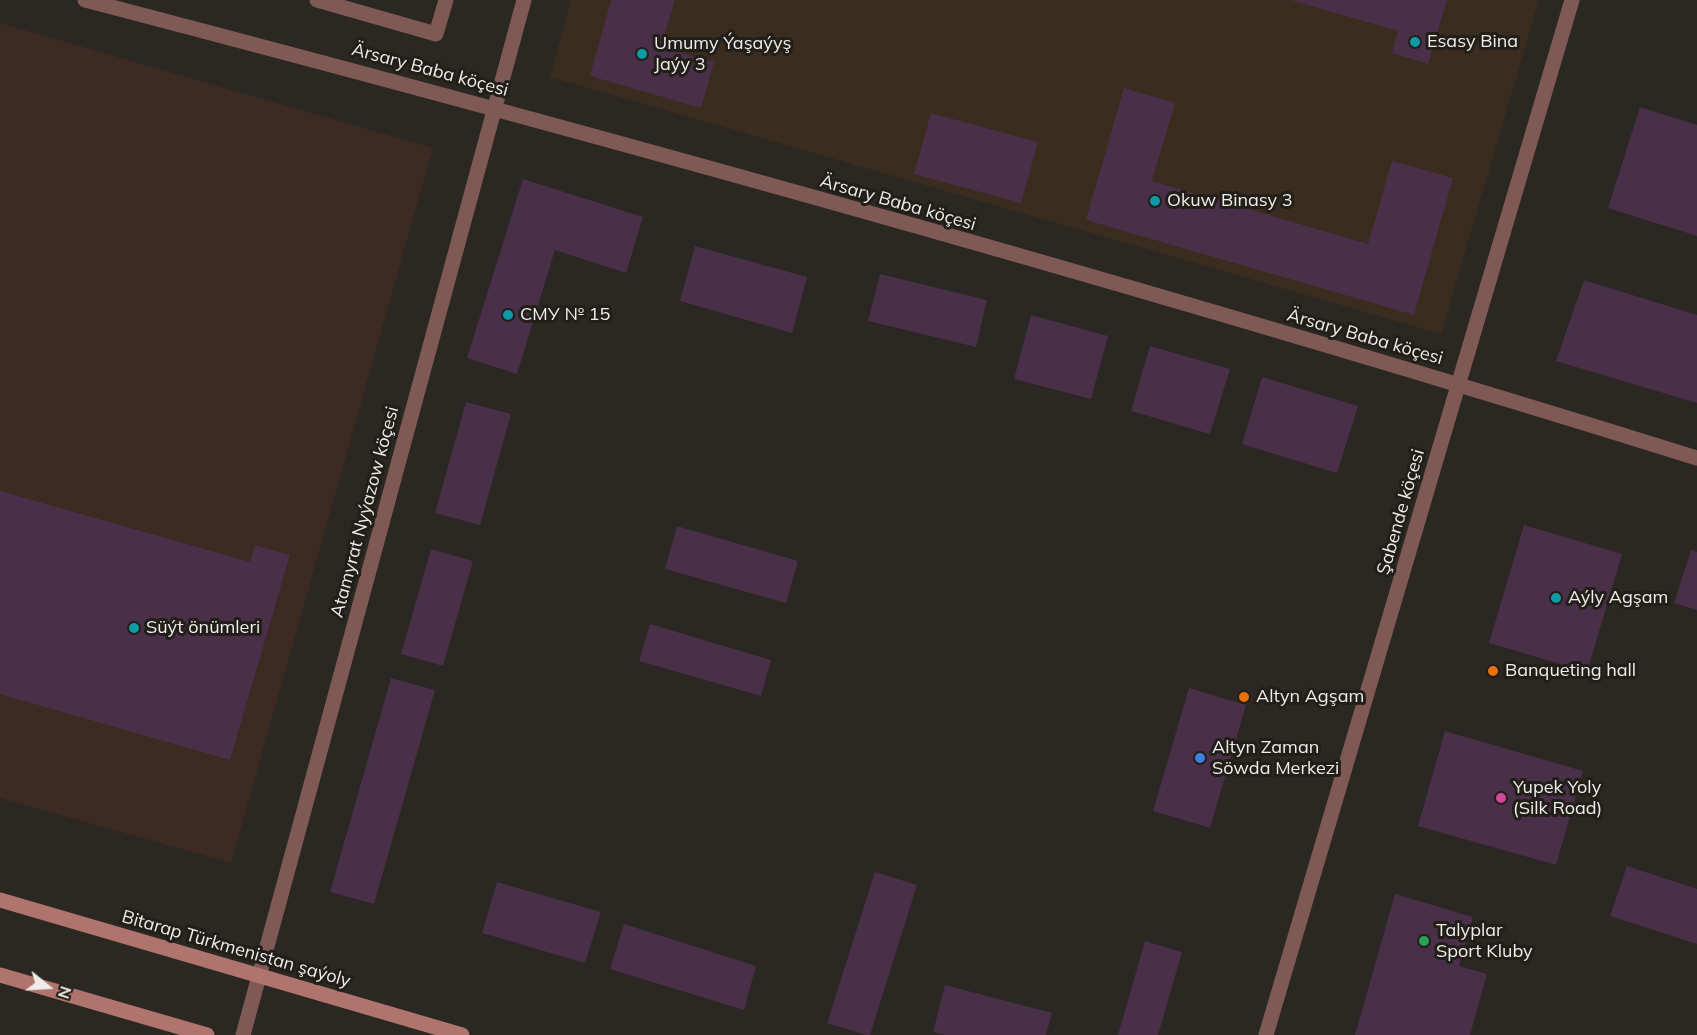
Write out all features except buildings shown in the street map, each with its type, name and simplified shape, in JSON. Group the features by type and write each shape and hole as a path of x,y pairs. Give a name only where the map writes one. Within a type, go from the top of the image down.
{"main road":[{"name":"Bitarap Türkmenistan şaýoly","path":"0,900 462,1035"},
{"path":"0,975 207,1035"}],"street":[{"name":"Ärsary Baba köçesi","path":"85,0 494,107 1459,384 1697,458"},
{"path":"317,0 436,34 446,0"},
{"name":"Atamyrat Nyýazow köçesi","path":"243,1035 524,0"},
{"name":"Şabende köçesi","path":"1266,1035 1572,0"}],"shaded area":[{"path":"571,0 1539,0 1441,334 550,77"},
{"path":"0,23 433,148 231,863 0,798"}],"place":[{"name":"Esasy Bina","path":"1415,42"},
{"name":"Umumy Ýaşaýyş Jaýy 3","path":"642,54"},
{"name":"Okuw Binasy 3","path":"1155,201"},
{"name":"СМУ № 15","path":"508,315"},
{"name":"Aýly Agşam","path":"1556,598"},
{"name":"Süýt önümleri","path":"134,628"},
{"name":"Banqueting hall","path":"1493,671"},
{"name":"Altyn Agşam","path":"1244,697"},
{"name":"Altyn Zaman Söwda Merkezi","path":"1200,758"},
{"name":"Yupek Yoly (Silk Road)","path":"1501,798"},
{"name":"Talyplar Sport Kluby","path":"1424,941"}]}
